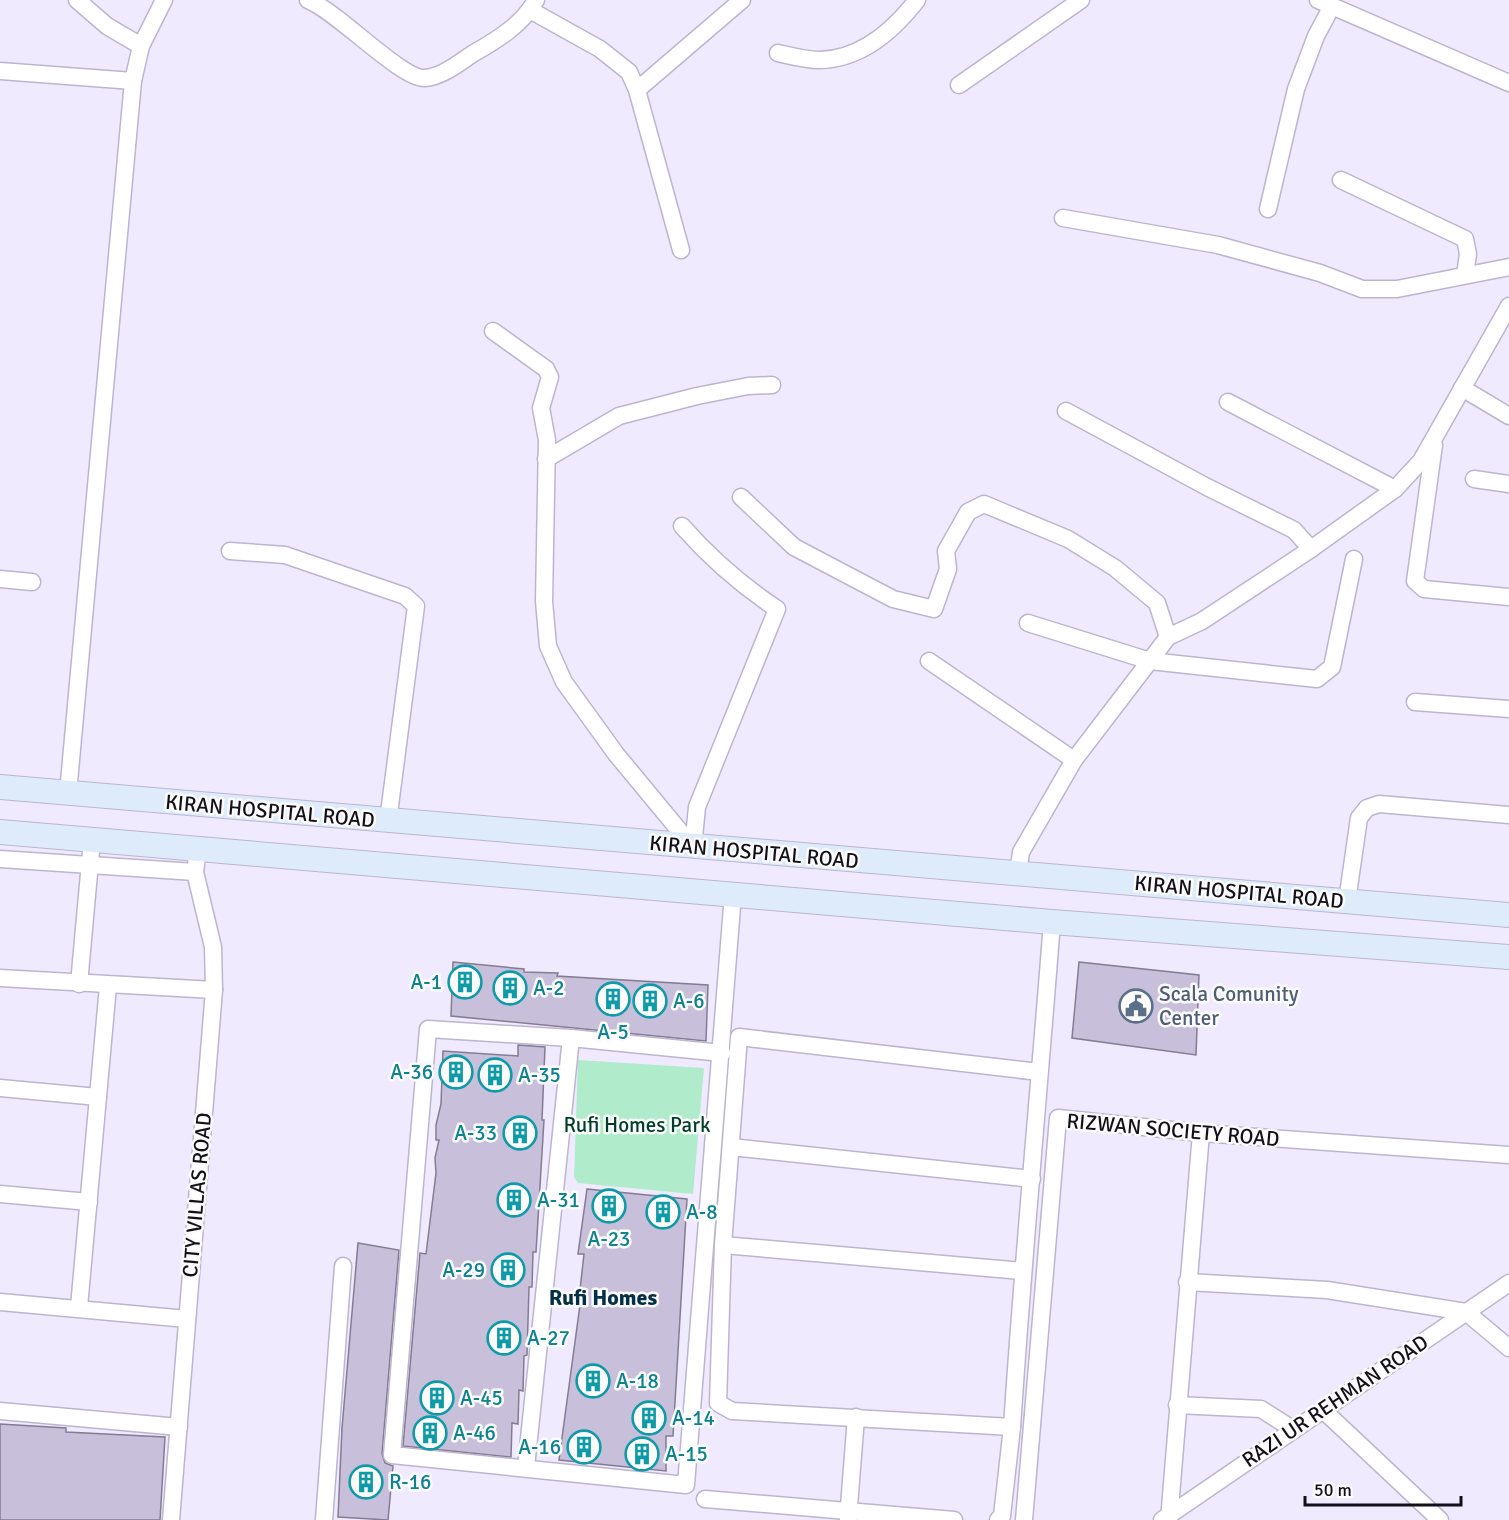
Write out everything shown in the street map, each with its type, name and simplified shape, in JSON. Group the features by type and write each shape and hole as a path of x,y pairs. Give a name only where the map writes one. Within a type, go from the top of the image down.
{"main road":[{"name":"KIRAN HOSPITAL ROAD","path":"0,787 1509,915"},
{"name":"KIRAN HOSPITAL ROAD","path":"0,832 92,840 196,861 733,894 1052,922 1509,957"}],"street":[{"path":"77,0 107,26 141,46"},
{"path":"68,793 112,326 117,230 133,81 141,46 164,0"},
{"path":"308,0 367,40 407,73 424,79 439,74 479,50 515,25 533,5 600,49 629,72 637,90 681,250"},
{"path":"637,90 742,0"},
{"path":"778,53 819,60 850,56 878,41 917,0"},
{"path":"959,85 1081,0"},
{"path":"1268,209 1296,89 1316,36 1325,3 1509,83"},
{"path":"0,71 133,81"},
{"path":"1341,180 1466,239 1468,254 1465,276"},
{"path":"1063,218 1218,245 1320,273 1362,289 1397,289 1509,267"},
{"path":"1018,874 1021,852 1074,760 1168,637 1202,621 1311,549 1395,489 1421,461 1507,313"},
{"path":"493,331 546,369 550,377 541,408 547,440 543,602 548,646 564,682 616,754 693,847"},
{"path":"546,459 620,416 697,396 748,386 772,385"},
{"path":"1462,388 1509,416"},
{"path":"1228,402 1395,489"},
{"path":"1066,411 1207,487 1294,530 1311,549"},
{"path":"1436,435 1416,581 1424,589 1509,597"},
{"path":"1474,479 1509,484"},
{"path":"741,496 794,547 893,599 934,609 948,570 946,551 968,512 984,504 1068,539 1115,568 1156,603 1168,637"},
{"path":"682,526 707,555 746,588 777,609 697,807 693,847"},
{"path":"230,551 285,555 405,596 416,606 388,821"},
{"path":"1028,623 1150,661 1317,679 1332,668 1354,559"},
{"path":"0,579 32,582"},
{"path":"929,662 1074,760"},
{"path":"1415,702 1509,709"},
{"path":"1347,901 1359,818 1367,808 1379,804 1509,815"},
{"path":"79,984 92,840"},
{"path":"0,859 90,865 196,861"},
{"name":"CITY VILLAS ROAD","path":"171,1520 214,990 213,947 196,861"},
{"path":"722,1053 572,1038 427,1030 392,1455 685,1485 722,1053 733,894"},
{"path":"998,1520 1002,1516 1012,1427 1022,1271 1032,1179 1052,922"},
{"path":"0,978 108,986 214,990"},
{"path":"79,1307 108,986"},
{"path":"1012,1427 732,1411 718,1403 723,1245 730,1147 739,1036 1039,1072"},
{"path":"526,1467 572,1038"},
{"path":"0,1088 98,1097"},
{"name":"RIZWAN SOCIETY ROAD","path":"1024,1520 1058,1118 1201,1133 1509,1155"},
{"path":"1166,1519 1201,1133"},
{"path":"730,1147 1032,1179"},
{"path":"0,1194 89,1202"},
{"path":"723,1245 1022,1271"},
{"path":"324,1520 343,1266"},
{"path":"1187,1282 1327,1290 1466,1312 1509,1348"},
{"name":"RAZI UR REHMAN ROAD","path":"1166,1519 1509,1283"},
{"path":"0,1302 79,1307 188,1319"},
{"path":"1177,1405 1260,1409 1294,1430"},
{"path":"1323,1410 1440,1520"},
{"path":"0,1412 179,1427"},
{"path":"848,1515 856,1417"},
{"path":"705,1499 848,1515 954,1520"}],"green space":[{"name":"Rufi Homes Park","path":"578,1060 704,1068 693,1194 578,1183 574,1177"}],"building":[{"path":"453,962 524,969 524,972 558,973 557,976 708,985 706,1041 451,1016"},
{"name":"Scala Comunity Center","path":"1079,962 1199,975 1196,1055 1072,1038"},
{"path":"518,1045 545,1047 542,1120 544,1120 536,1252 533,1252 532,1287 529,1287 527,1355 524,1356 523,1391 519,1390 518,1424 512,1423 511,1457 403,1446 420,1253 426,1254 436,1173 435,1158 439,1140 436,1140 436,1125 441,1104 443,1051 518,1056"},
{"path":"587,1189 687,1199 673,1436 666,1436 666,1471 559,1460 582,1290 580,1290 584,1254 578,1254"},
{"path":"358,1243 399,1250 382,1454 385,1463 393,1466 388,1520 338,1517 342,1428"},
{"path":"0,1424 66,1428 66,1432 165,1437 160,1520 0,1520"}],"place":[{"name":"A-1","path":"465,982"},
{"name":"A-2","path":"510,988"},
{"name":"A-5","path":"613,999"},
{"name":"A-6","path":"650,1001"},
{"name":"Scala Comunity Center","path":"1136,1006"},
{"name":"A-36","path":"456,1072"},
{"name":"A-35","path":"495,1075"},
{"name":"A-33","path":"520,1133"},
{"name":"A-31","path":"514,1200"},
{"name":"A-23","path":"609,1206"},
{"name":"A-8","path":"663,1212"},
{"name":"A-29","path":"508,1270"},
{"name":"A-27","path":"504,1338"},
{"name":"A-18","path":"593,1381"},
{"name":"A-45","path":"437,1398"},
{"name":"A-14","path":"649,1418"},
{"name":"A-46","path":"430,1433"},
{"name":"A-16","path":"584,1447"},
{"name":"A-15","path":"642,1454"},
{"name":"R-16","path":"366,1482"}],"district":[{"name":"Rufi Homes","path":"603,1297"}]}
